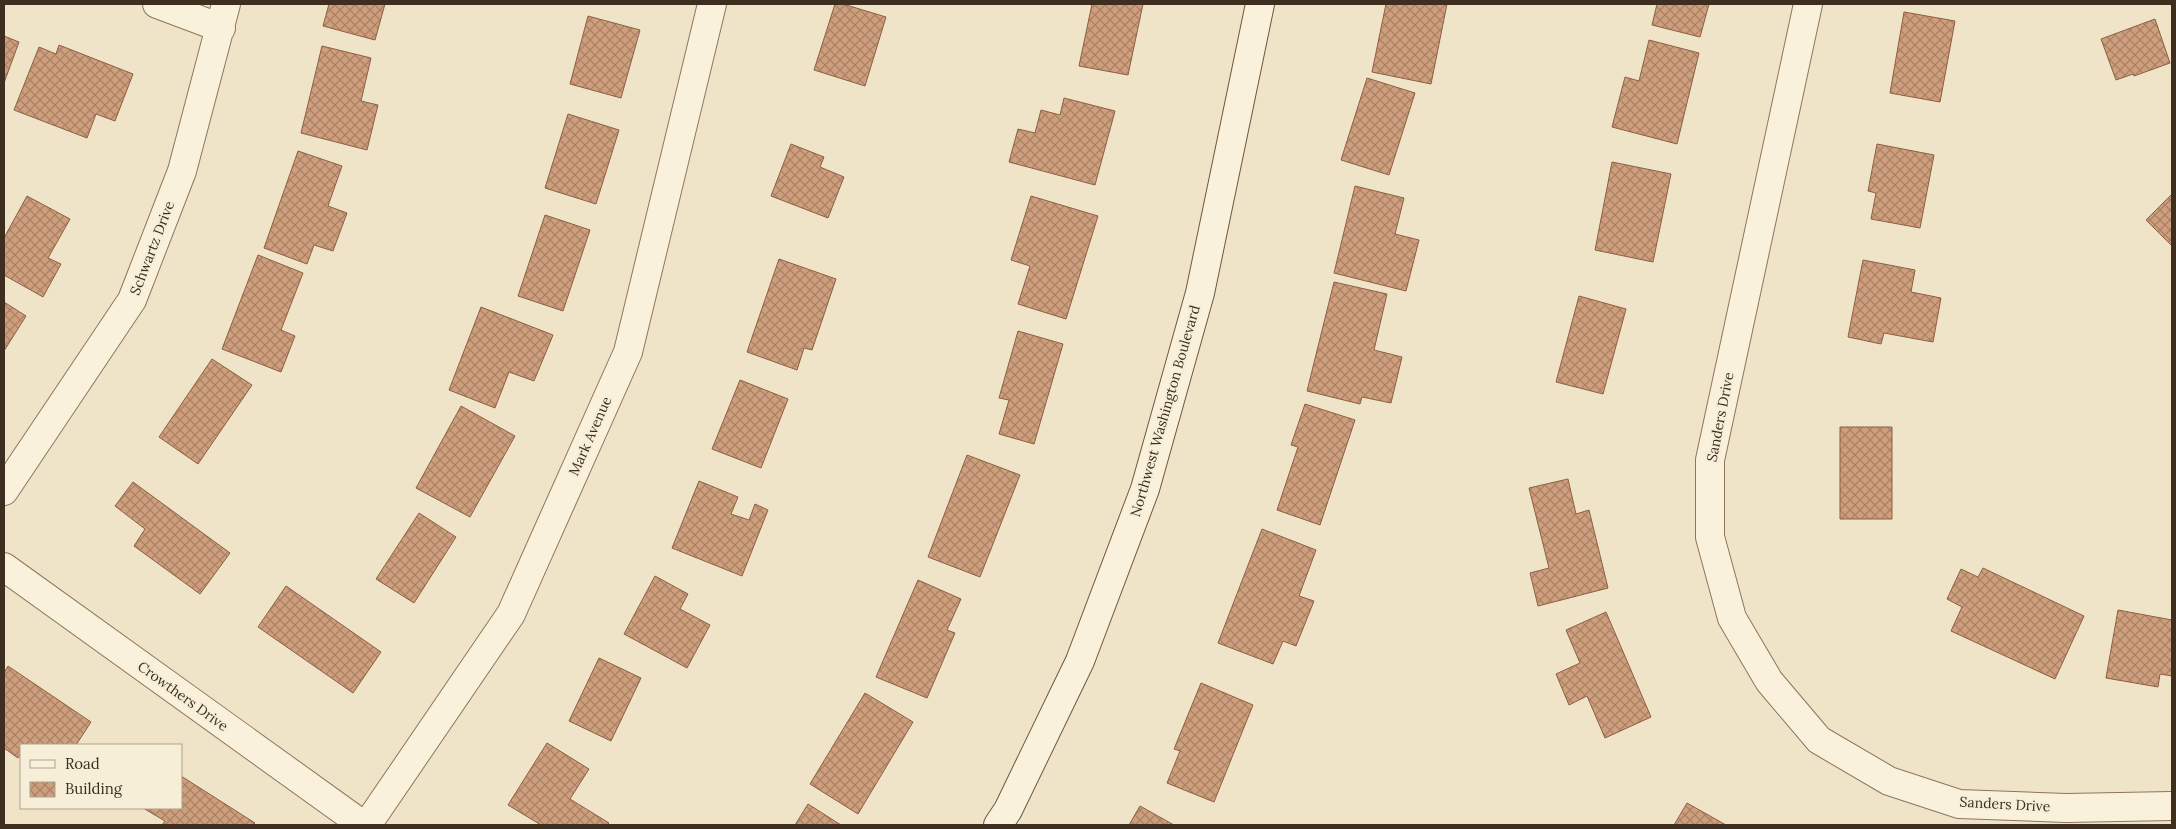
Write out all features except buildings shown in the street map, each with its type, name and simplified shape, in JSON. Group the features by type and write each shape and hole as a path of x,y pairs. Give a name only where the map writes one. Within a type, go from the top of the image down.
{"street":[{"path":"157,4 224,16"},
{"name":"Mark Avenue","path":"367,825 511,614 628,352 712,4"},
{"name":"Northwest Washington Boulevard","path":"998,825 1008,810 1080,660 1145,489 1200,293 1260,4"},
{"name":"Sanders Drive","path":"1808,4 1710,460 1710,537 1732,618 1769,681 1819,740 1889,781 1959,804 2066,808 2172,806"},
{"name":"Schwartz Drive","path":"4,490 132,300 182,171 224,16"},
{"name":"Crowthers Drive","path":"4,567 363,825"}]}
